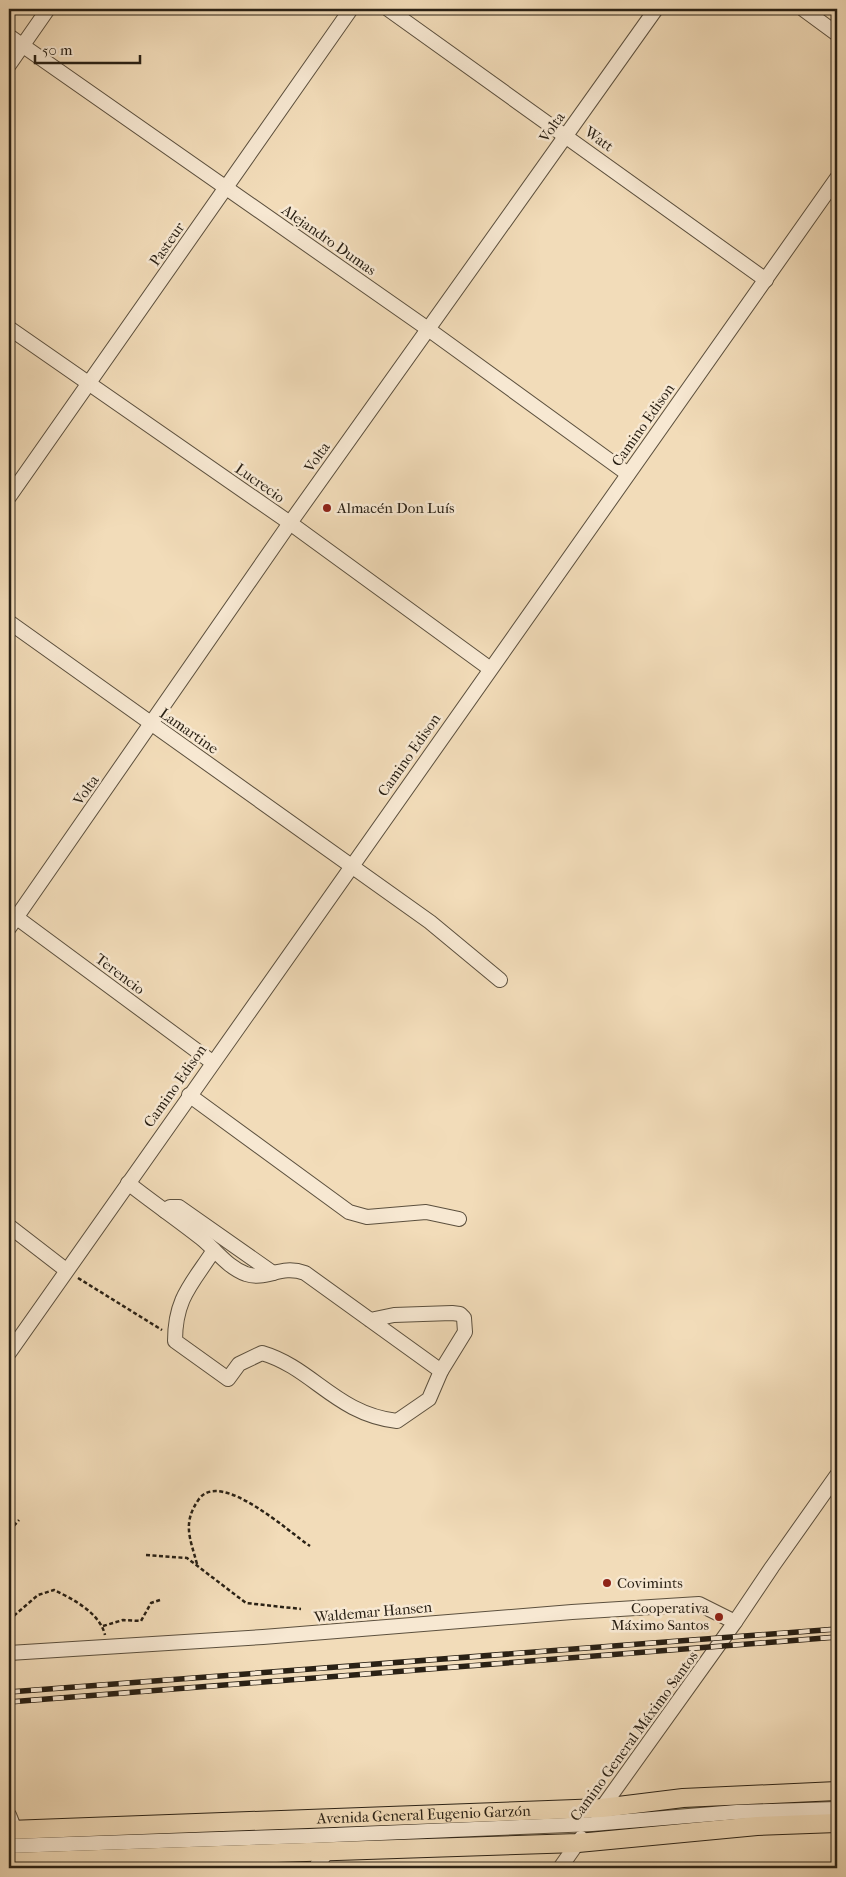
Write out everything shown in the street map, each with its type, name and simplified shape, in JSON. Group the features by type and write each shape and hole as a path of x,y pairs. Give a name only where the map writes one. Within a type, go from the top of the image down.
{"main road":[{"name":"Avenida General Eugenio Garzón","path":"10,1830 602,1808 683,1798 837,1791"},
{"path":"9,1862 102,1864 327,1852 578,1843 757,1826 837,1823"}],"street":[{"path":"9,65 48,9"},
{"name":"Pasteur","path":"9,497 351,9"},
{"name":"Watt","path":"388,9 766,280"},
{"name":"Volta","path":"11,919 656,9"},
{"path":"803,9 837,34"},
{"name":"Alejandro Dumas","path":"9,36 428,329 628,474"},
{"name":"Camino Edison","path":"9,1352 489,668 837,178"},
{"name":"Lucrecio","path":"9,328 290,523 489,668"},
{"name":"Lamartine","path":"9,622 430,922 500,980"},
{"name":"Terencio","path":"11,919 212,1062"},
{"path":"189,1095 349,1212 367,1217 426,1212 459,1219"},
{"path":"128,1183 214,1250 230,1266 246,1274 258,1276 292,1268 305,1273 441,1371"},
{"path":"165,1211 170,1207 179,1207 273,1273"},
{"path":"9,1226 66,1270"},
{"path":"214,1250 179,1303 175,1320 175,1341 228,1379 239,1364 250,1357 262,1353 276,1357 346,1405 384,1419 397,1421 429,1399 441,1371 465,1332 464,1318 460,1314 394,1315 370,1320"},
{"name":"Camino General Máximo Santos","path":"560,1868 837,1475"},
{"name":"Waldemar Hansen","path":"9,1653 254,1638 572,1612 699,1604 735,1622"},
{"name":"Avenida General Eugenio Garzón","path":"10,1830 310,1836 592,1824 737,1812 837,1808"},
{"path":"315,1868 327,1852"}],"path":[{"path":"66,1270 151,1321 175,1341"},
{"path":"197,1564 188,1528 190,1514 202,1495 213,1490 240,1498 271,1516 310,1546"},
{"path":"9,1528 11,1529 19,1520"},
{"path":"146,1556 187,1558 246,1603 301,1608"},
{"path":"9,1620 38,1596 54,1590 85,1608 103,1626 107,1646"},
{"path":"103,1626 123,1620 141,1621 151,1603 160,1600"}],"green space":[{"path":"736,1804 648,1813 647,1808"}],"railway":[{"path":"9,1692 837,1629"},
{"path":"9,1702 837,1637"}],"place":[{"name":"Almacén Don Luís","path":"327,508"},
{"name":"Covimints","path":"607,1583"},
{"name":"Cooperativa Máximo Santos","path":"719,1617"}]}
